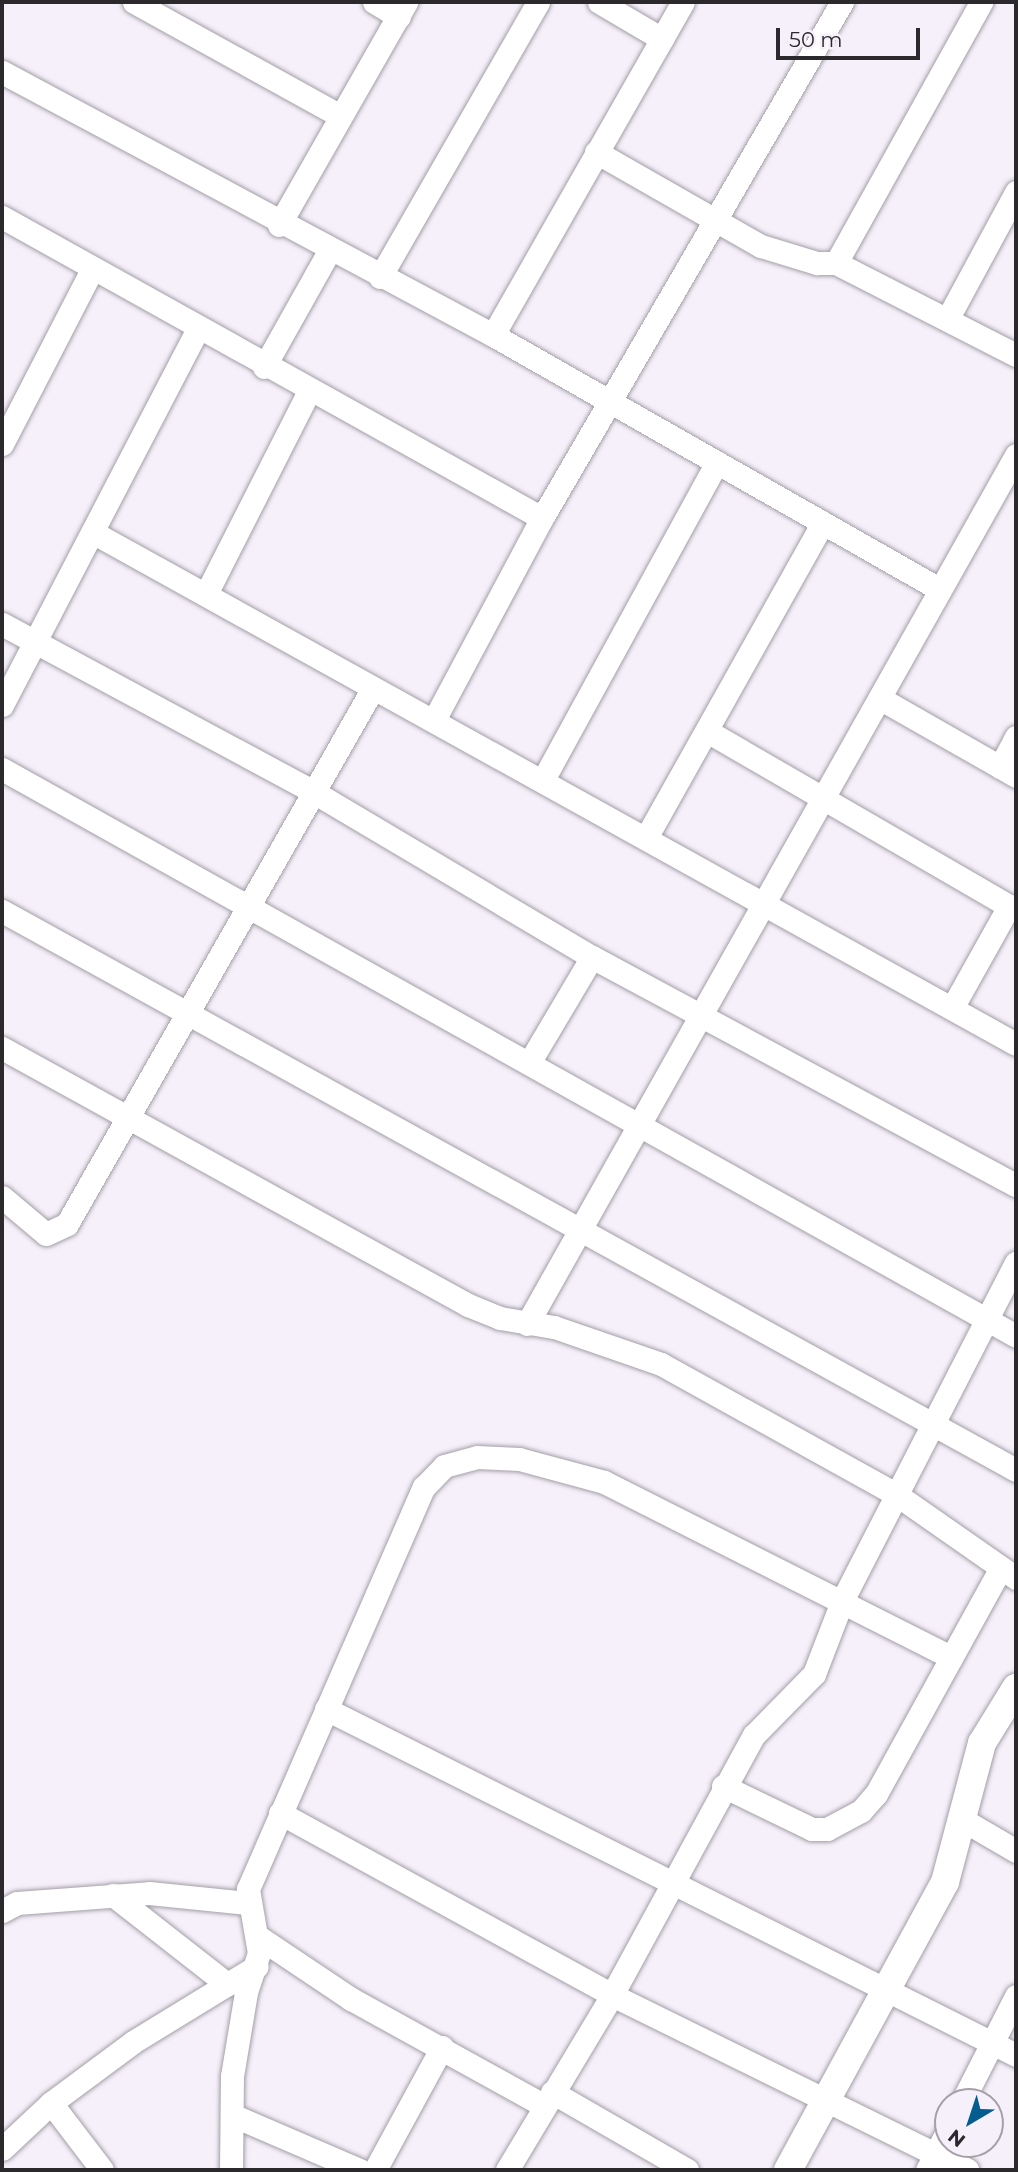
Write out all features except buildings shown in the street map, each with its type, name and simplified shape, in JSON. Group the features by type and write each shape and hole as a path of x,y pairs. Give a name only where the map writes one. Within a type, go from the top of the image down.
{"street":[{"path":"134,2 339,115"},
{"path":"279,225 339,115 402,9 374,2"},
{"path":"380,277 538,2"},
{"path":"599,2 662,39"},
{"path":"493,335 683,2"},
{"path":"435,720 542,518 842,2"},
{"path":"836,263 981,2"},
{"path":"2,72 279,225 493,335 939,589"},
{"path":"596,152 761,246 817,263 836,263 949,316 1016,355"},
{"path":"949,316 1013,204"},
{"path":"2,217 264,367 542,518"},
{"path":"264,367 329,251"},
{"path":"2,443 93,268"},
{"path":"2,705 198,329"},
{"path":"207,592 309,391"},
{"path":"527,1324 577,1228 767,904 939,589 1016,456"},
{"path":"544,778 717,462"},
{"path":"647,836 824,523"},
{"path":"94,533 207,592 372,690 544,778 1016,1045"},
{"path":"2,624 312,790 592,957 1016,1185"},
{"path":"2,1197 47,1234 58,1233 131,1118 190,1016 312,790 372,690"},
{"path":"881,699 1008,771 1016,737"},
{"path":"707,731 1013,909 952,1009"},
{"path":"2,769 248,911 529,1063 1016,1336"},
{"path":"2,911 933,1427 1016,1470"},
{"path":"529,1063 592,957"},
{"path":"2,1048 468,1305 527,1324 554,1327 661,1364 897,1495 1008,1573 951,1657 876,1794 839,1824 812,1829 723,1786"},
{"path":"507,2170 675,1886 723,1786 754,1735 814,1674 843,1599 1016,1263"},
{"path":"231,2170 232,2115 246,1992 257,1966 260,1938 247,1903 248,1889 424,1488 444,1466 477,1457 519,1459 604,1482 843,1599 951,1657"},
{"path":"788,2170 945,1882 982,1743 1016,1688"},
{"path":"326,1709 1016,2055"},
{"path":"280,1813 612,1995 827,2099 931,2162 967,2170"},
{"path":"963,1821 1016,1851"},
{"path":"2,1911 18,1903 113,1895 184,1895 247,1903"},
{"path":"113,1895 226,1983"},
{"path":"260,1938 351,1999 687,2170"},
{"path":"2,2149 51,2103 226,1983 257,1966"},
{"path":"969,2088 1016,1996"},
{"path":"375,2170 442,2047"},
{"path":"51,2103 102,2170"},
{"path":"232,2115 360,2170"}]}
